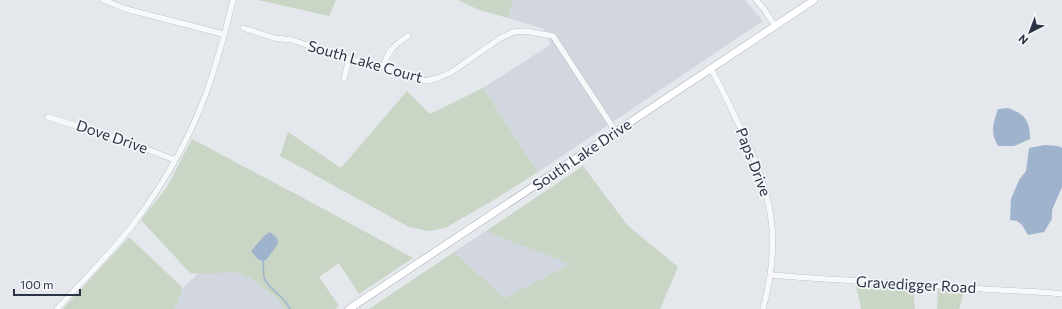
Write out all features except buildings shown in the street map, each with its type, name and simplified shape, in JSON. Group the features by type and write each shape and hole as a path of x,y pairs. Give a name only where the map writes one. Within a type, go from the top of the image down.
{"main road":[{"name":"South Lake Drive","path":"349,309 814,0"}],"street":[{"path":"56,309 132,226 153,196 175,160 196,117 212,77 233,0"},
{"path":"756,0 775,26"},
{"path":"106,1 126,9 224,34"},
{"name":"South Lake Court","path":"243,28 274,38 292,40 348,59 383,67 426,81 450,73 499,39 513,32 525,31 553,36 616,132"},
{"path":"383,67 385,60 394,46 408,36"},
{"path":"344,79 348,59"},
{"name":"Paps Drive","path":"711,69 753,155 766,192 772,224 773,258 771,275 763,309"},
{"name":"Dove Drive","path":"48,117 126,141 175,160"},
{"name":"Gravedigger Road","path":"771,275 853,281 965,286 1062,294"}],"shaded area":[{"path":"513,0 745,0 763,21 538,172 483,88 550,45 544,29 508,18"},
{"path":"486,231 571,264 505,298 454,252"},
{"path":"222,272 244,274 273,295 282,303 284,309 174,309 183,288 198,274"}],"green space":[{"path":"258,0 336,0 329,16"},
{"path":"458,0 513,0 508,18 479,10"},
{"path":"483,88 538,172 445,228 429,231 409,227 280,156 288,132 341,168 407,91 430,114"},
{"path":"192,139 413,258 359,294 339,263 319,277 339,306 335,309 284,309 281,303 265,289 240,273 190,273 141,220 167,187"},
{"path":"583,166 628,226 678,267 660,309 369,309 454,252 505,298 570,264 486,231"},
{"path":"129,237 183,288 174,309 63,309"},
{"path":"856,285 913,287 915,309 861,309"},
{"path":"938,289 964,292 959,309 937,309"}],"water":[{"path":"1008,108 1019,113 1028,123 1030,139 1014,146 998,146 993,132 995,119 998,109"},
{"path":"1045,145 1058,146 1062,148 1062,187 1052,210 1052,219 1044,232 1028,235 1022,225 1017,221 1010,220 1011,199 1019,180 1026,171 1029,148"},
{"path":"270,232 277,238 278,244 266,260 261,261 251,251 264,236"}],"waterway":[{"path":"263,261 264,277 266,281 288,304 290,309"}]}
